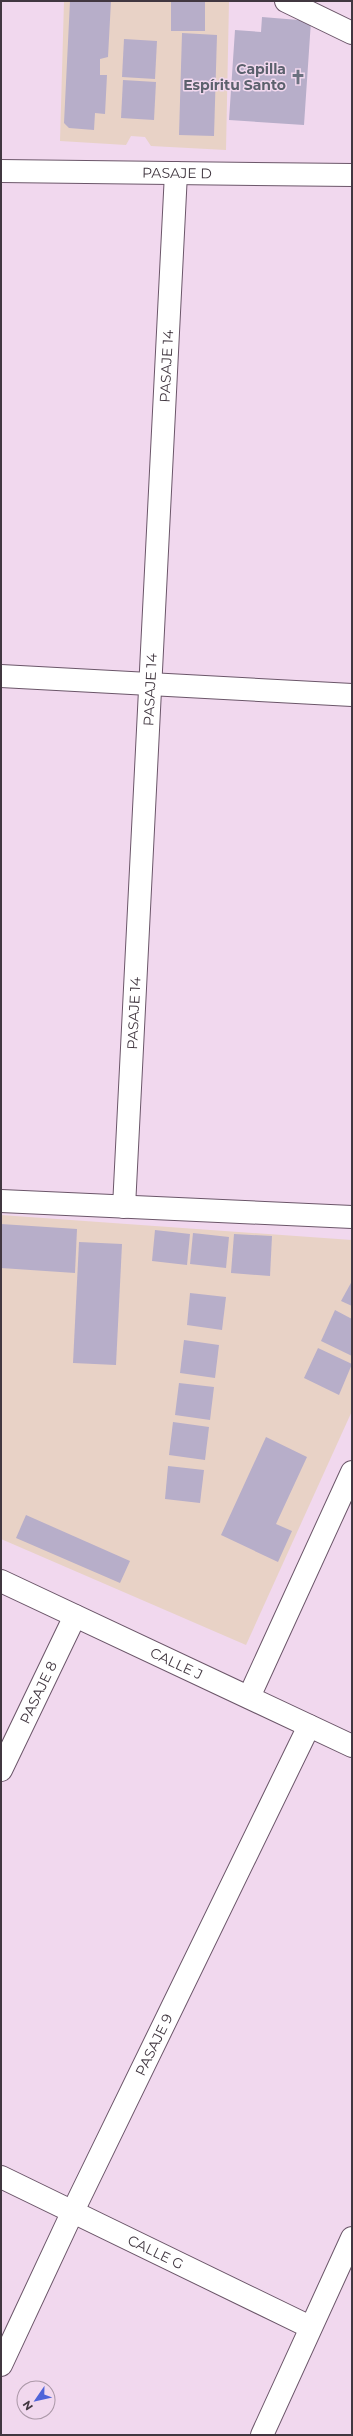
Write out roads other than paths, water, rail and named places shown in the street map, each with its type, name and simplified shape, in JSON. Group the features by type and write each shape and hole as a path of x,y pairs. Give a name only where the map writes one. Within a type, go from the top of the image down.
{"street":[{"path":"286,1 352,33"},
{"name":"PASAJE D","path":"1,171 352,175"},
{"name":"PASAJE 14","path":"124,1206 149,684 176,173"},
{"path":"1,676 352,695"},
{"path":"1,1201 352,1218"},
{"path":"249,1697 352,1472"},
{"name":"CALLE J","path":"1,1581 352,1746"},
{"name":"PASAJE 8","path":"1,1770 75,1616"},
{"name":"PASAJE 9","path":"1,2365 73,2211 309,1726"},
{"name":"CALLE G","path":"1,2177 310,2327"},
{"path":"262,2435 310,2327 352,2238"}],"place":[{"name":"Capilla Espíritu Santo","path":"298,77"}]}
